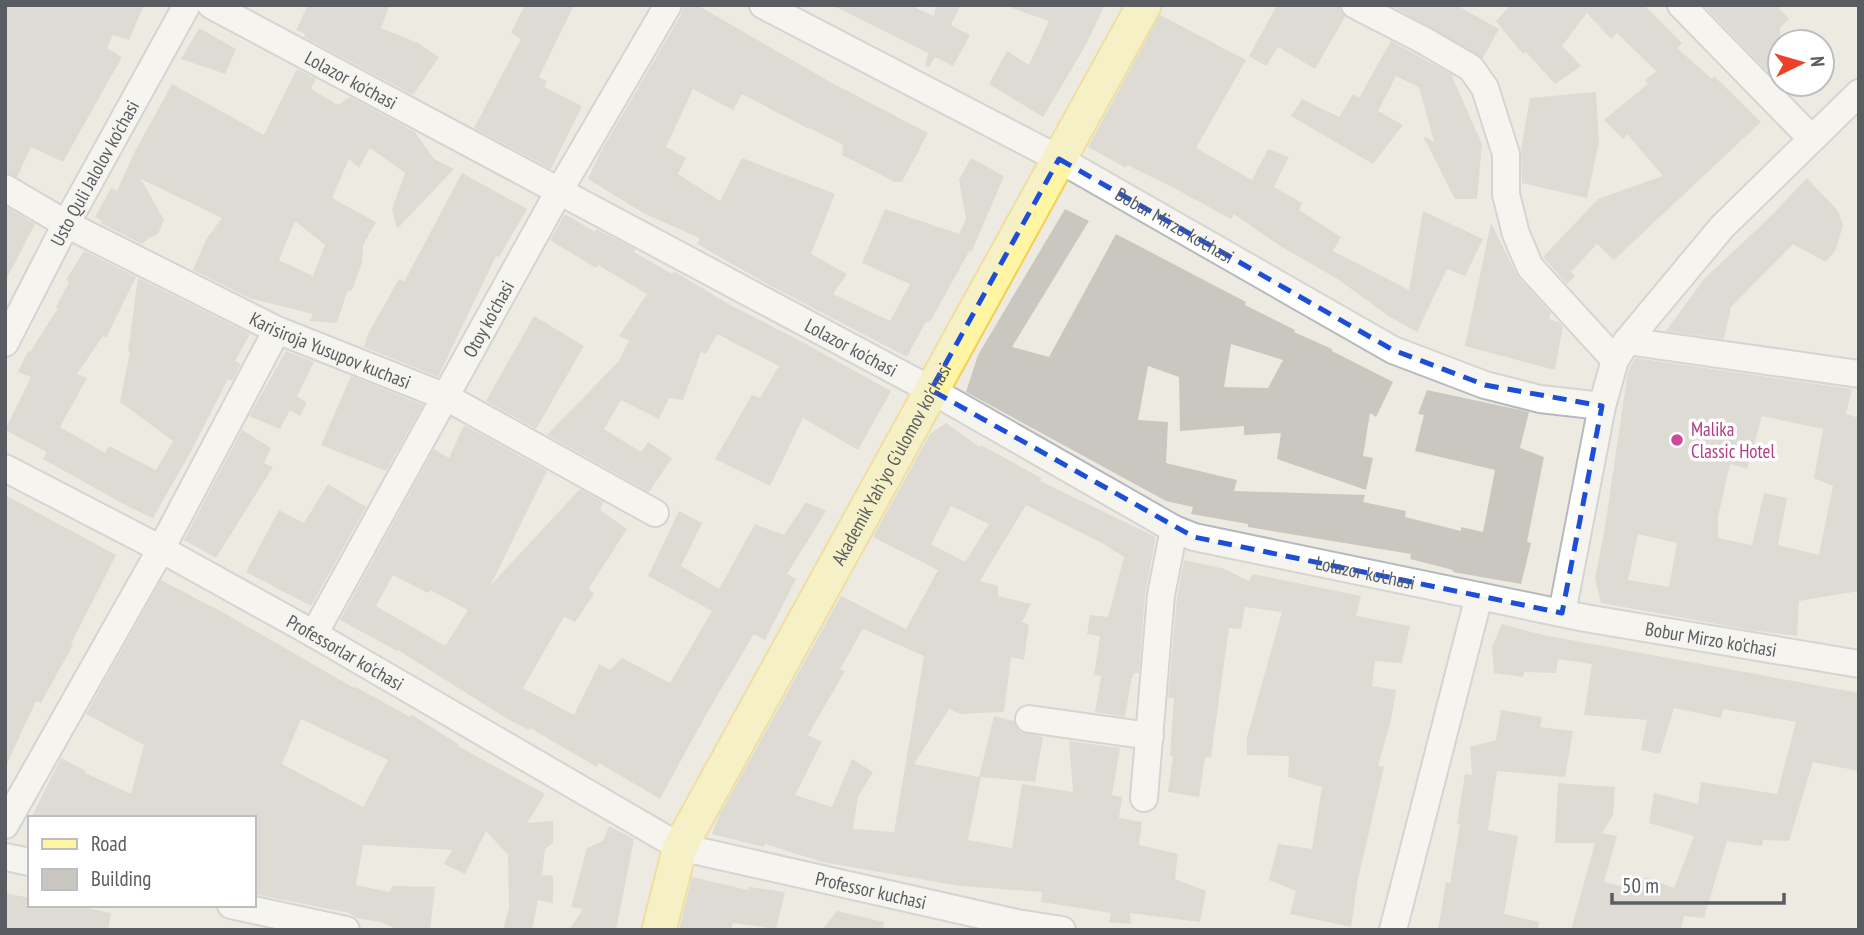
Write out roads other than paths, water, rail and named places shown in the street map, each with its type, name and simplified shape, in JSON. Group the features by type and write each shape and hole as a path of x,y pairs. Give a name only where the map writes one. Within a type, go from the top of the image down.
{"main road":[{"name":"Akademik Yah'yo G'ulomov ko'chasi","path":"659,930 680,847 1144,5"}],"street":[{"name":"Usto Quli Jalolov ko'chasi","path":"5,343 66,224 187,5"},
{"name":"Lolazor ko'chasi","path":"211,5 558,193 931,390 1174,529 1194,537 1562,613"},
{"name":"Otoy ko'chasi","path":"314,634 558,193 668,5"},
{"name":"Bobur Mirzo ko'chasi","path":"763,5 1059,159 1393,350 1485,386 1540,399 1602,406"},
{"path":"1355,5 1471,68 1485,88 1506,154 1506,194 1516,234 1530,267 1621,350 1859,374"},
{"path":"1681,5 1811,138"},
{"path":"1562,613 1602,406 1621,350 1722,227 1859,93"},
{"name":"Karisiroja Yusupov kuchasi","path":"5,188 66,224 277,330 446,397 655,513"},
{"path":"5,825 161,549 277,330"},
{"name":"Professorlar ko'chasi","path":"5,468 161,549 314,634 680,847"},
{"path":"1144,798 1161,595 1174,529"},
{"path":"1393,930 1479,596"},
{"name":"Bobur Mirzo ko'chasi","path":"1562,613 1859,664"},
{"path":"1029,719 1150,736"},
{"name":"Professor kuchasi","path":"680,847 1016,926 1062,930"},
{"path":"5,857 28,862"},
{"path":"240,907 346,930"}],"place":[{"name":"Malika Classic Hotel","path":"1677,440"}]}
